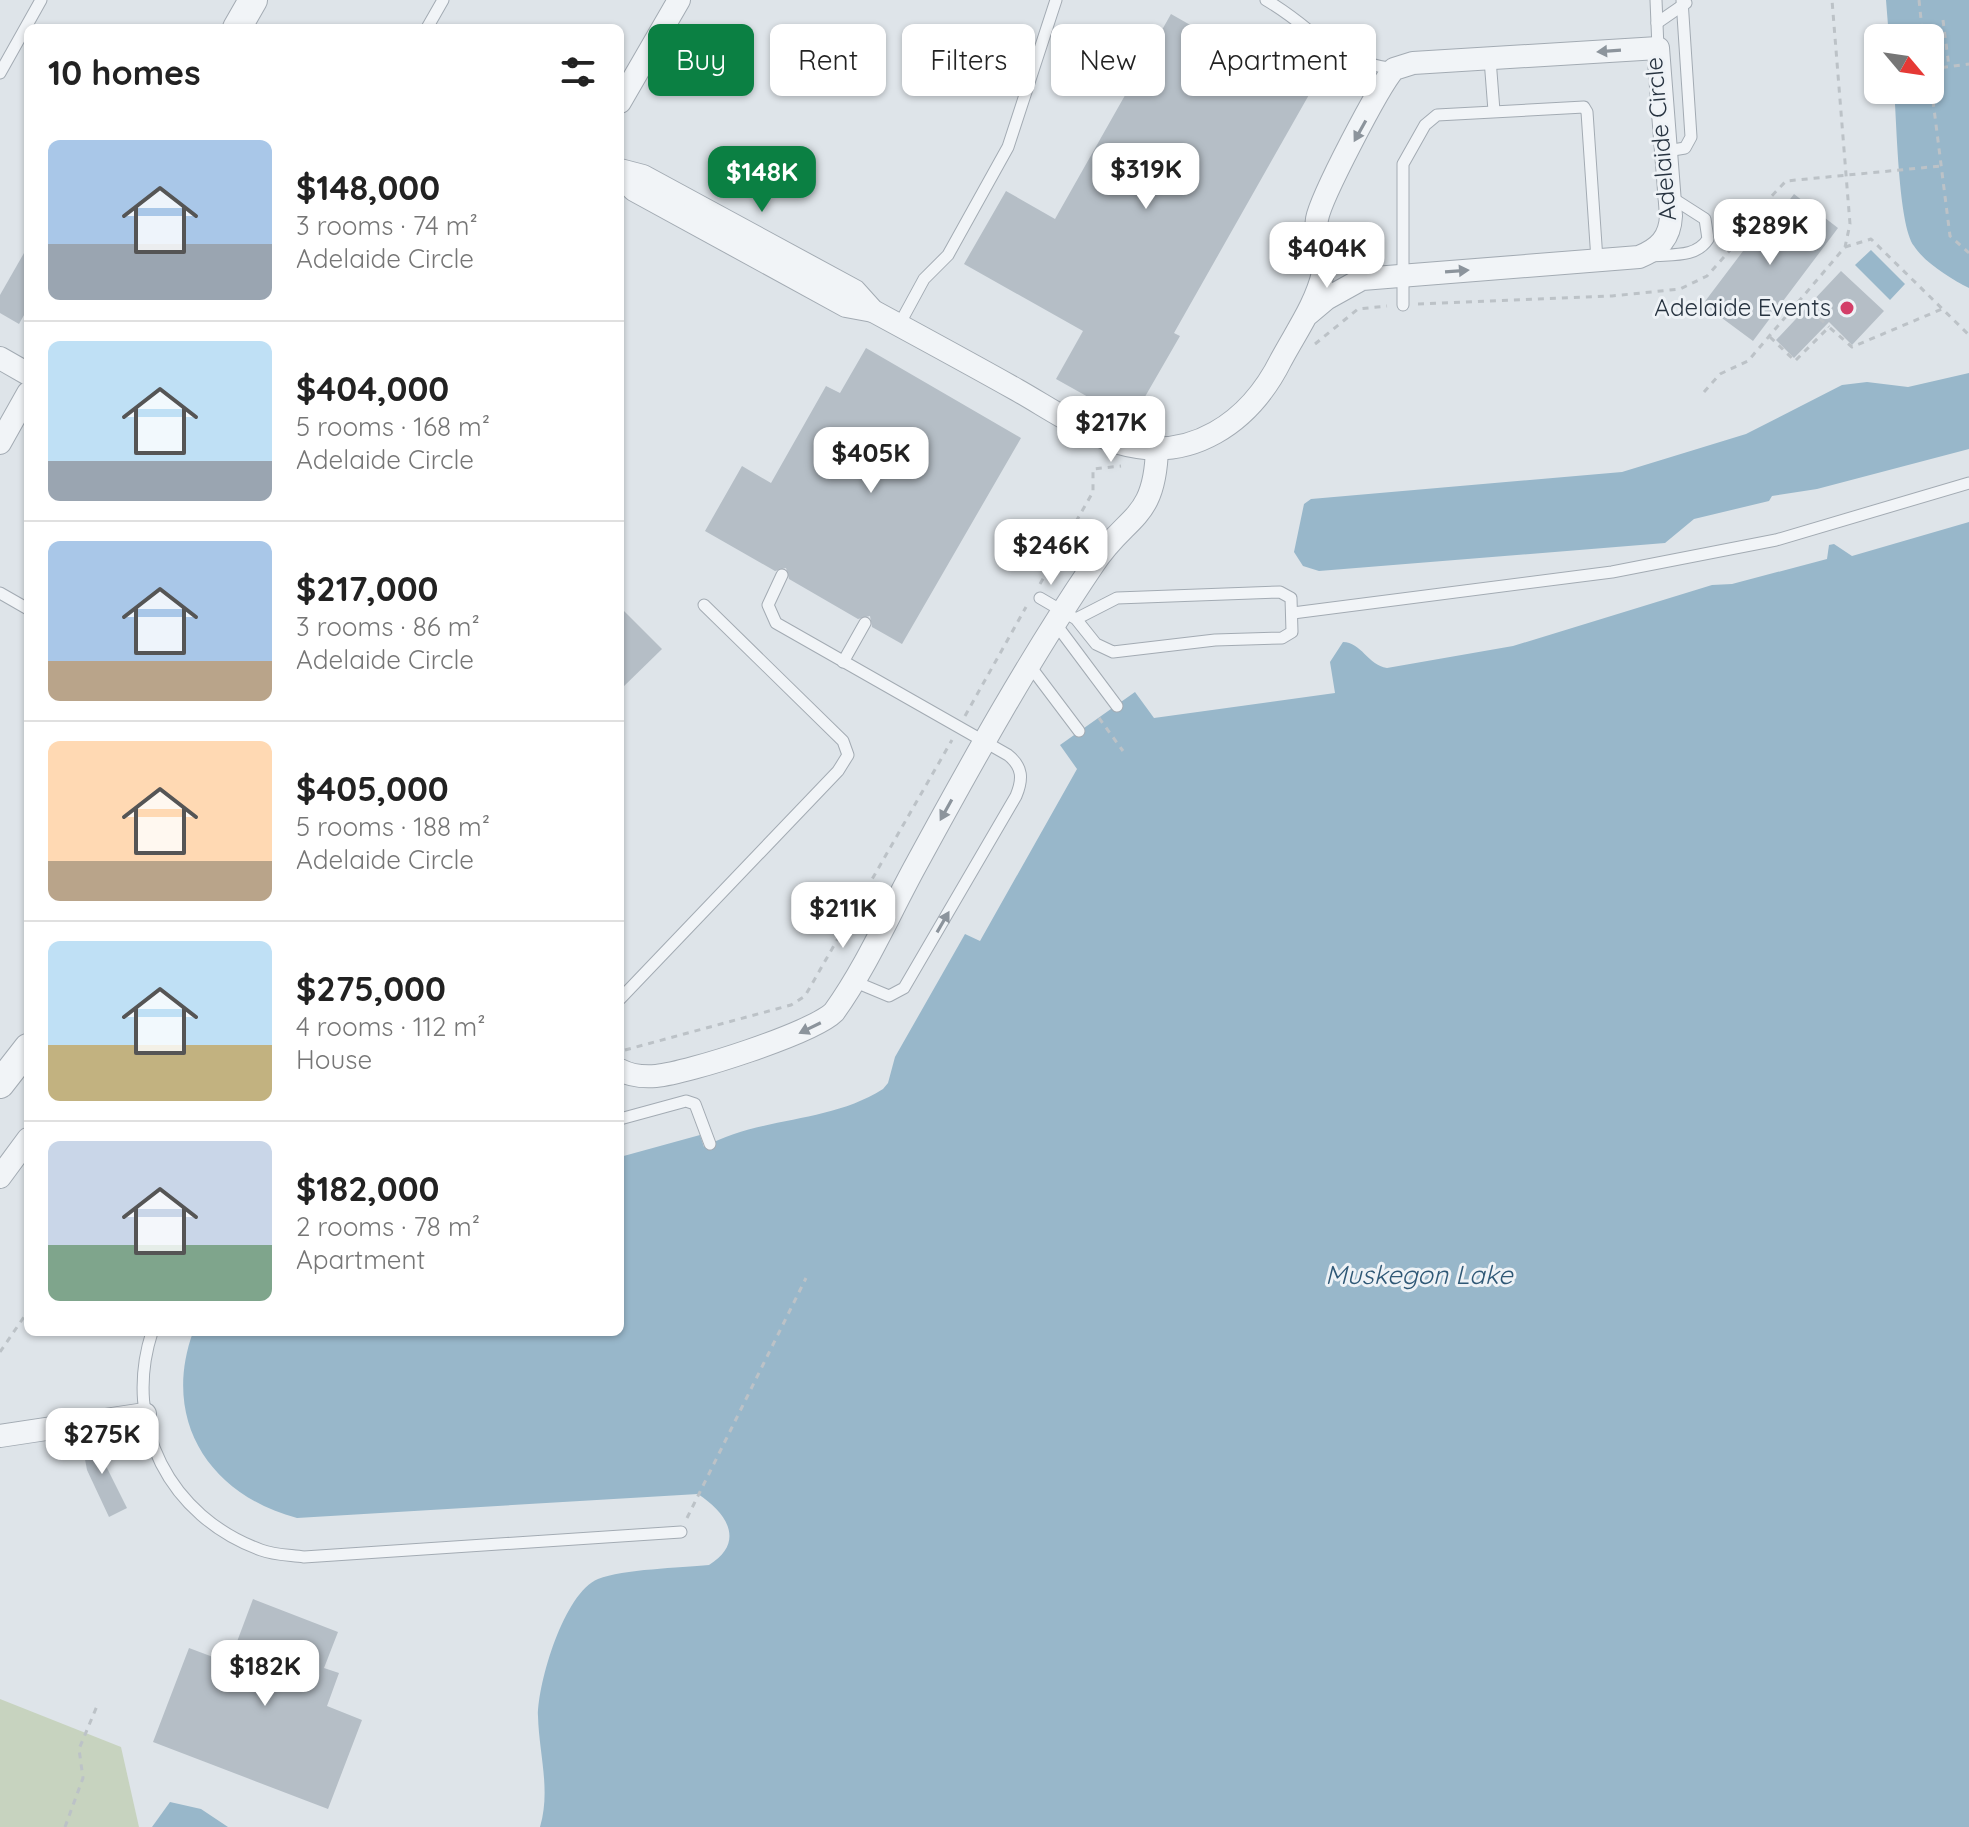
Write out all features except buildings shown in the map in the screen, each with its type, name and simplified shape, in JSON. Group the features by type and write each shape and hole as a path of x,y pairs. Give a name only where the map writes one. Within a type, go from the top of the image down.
{"street":[{"path":"239,24 253,0"},
{"path":"624,95 679,0"},
{"name":"Adelaide Circle","path":"1394,69 1413,63 1658,48 1671,223 1667,236 1656,249 1639,257"},
{"path":"624,174 643,176 855,291 873,311 1103,436 1134,446 1157,448 1197,441 1225,427 1252,407 1266,390 1307,315 1323,274 1316,226 1323,200 1394,69"},
{"path":"1320,250 1339,271 1365,278"},
{"path":"1307,315 1349,284 1365,278 1639,257"},
{"path":"0,358 24,372"},
{"path":"0,443 24,400"},
{"path":"624,1071 644,1076 669,1074 799,1033 827,1019 853,981 984,742 1030,666 1065,618 1104,549 1140,514 1153,486 1157,448"},
{"path":"0,1084 24,1053"},
{"path":"0,1177 24,1144"},
{"path":"0,1436 145,1414"}],"lane":[{"path":"28,24 41,0"},
{"path":"429,24 443,0"},
{"path":"899,325 924,279 948,255 1008,147 1056,0"},
{"path":"1266,0 1338,54 1357,62 1394,69"},
{"path":"1656,0 1658,48"},
{"path":"1657,23 1685,2"},
{"path":"1667,151 1685,148 1691,137 1685,2"},
{"path":"0,73 24,30"},
{"path":"1490,59 1494,111"},
{"path":"1403,305 1405,159 1433,116 1578,105 1586,109 1597,260"},
{"path":"1639,257 1691,253 1708,239 1705,219 1669,196"},
{"path":"1293,613 1612,572 1776,540 1969,483"},
{"path":"782,575 769,600 772,618 795,636 1017,763 1021,781 1016,796 904,988 889,996 853,981"},
{"path":"1040,598 1096,644 1123,652 1215,640 1282,638 1292,632 1293,613 1291,598 1280,592 1117,598 1065,618"},
{"path":"0,593 24,607"},
{"path":"624,995 838,771 848,755 843,741 704,605"},
{"path":"1065,618 1117,706"},
{"path":"843,662 865,623"},
{"path":"1030,666 1079,731"},
{"path":"624,1118 686,1101 695,1104 710,1144"},
{"path":"151,1336 143,1379 145,1414 155,1457 194,1510 228,1534 263,1551 304,1557 681,1532"}],"path":[{"path":"1704,392 1720,374 1748,361 1845,247 1850,224 1832,0"},
{"path":"1919,0 1922,24"},
{"path":"1943,20 1949,67"},
{"path":"1944,68 1969,64"},
{"path":"1933,104 1950,236 1969,253"},
{"path":"1612,296 1680,289 1707,276 1786,181 1941,166"},
{"path":"1845,247 1871,239 1969,335"},
{"path":"1801,301 1852,347 1942,309"},
{"path":"1770,337 1795,361 1829,327"},
{"path":"1099,718 1123,751"},
{"path":"681,1532 806,1278"},
{"path":"0,1352 24,1317"},
{"path":"65,1827 83,1778 79,1749 97,1706"}],"green space":[{"path":"0,1699 121,1747 139,1827 0,1827"}],"water":[{"path":"1886,0 1969,0 1969,288 1947,275 1914,246 1901,195 1895,104 1944,104 1944,24 1888,24"},
{"path":"1871,250 1905,284 1890,300 1855,265"},
{"path":"1969,373 1969,449 1817,489 1772,496 1769,501 1694,519 1665,543 1319,571 1303,566 1294,552 1304,504 1311,499 1622,472 1746,434 1842,385 1867,382 1908,387"},
{"name":"Muskegon Lake","path":"1969,522 1969,1827 540,1827 544,1786 539,1701 555,1640 574,1602 598,1579 636,1571 709,1565 727,1547 729,1537 724,1519 717,1510 698,1494 297,1518 266,1507 240,1492 217,1473 200,1450 189,1424 184,1395 185,1365 192,1336 624,1336 624,1156 700,1135 704,1147 748,1130 840,1108 883,1089 888,1083 895,1057 965,934 980,941 1077,769 1060,745 1135,692 1154,718 1335,693 1330,662 1343,642 1355,646 1375,663 1387,668 1513,646 1712,585 1732,584 1827,559 1829,545 1834,544 1852,556"},
{"path":"170,1802 201,1809 228,1827 152,1827"}],"place":[{"name":"Adelaide Events","path":"1847,308"}]}
